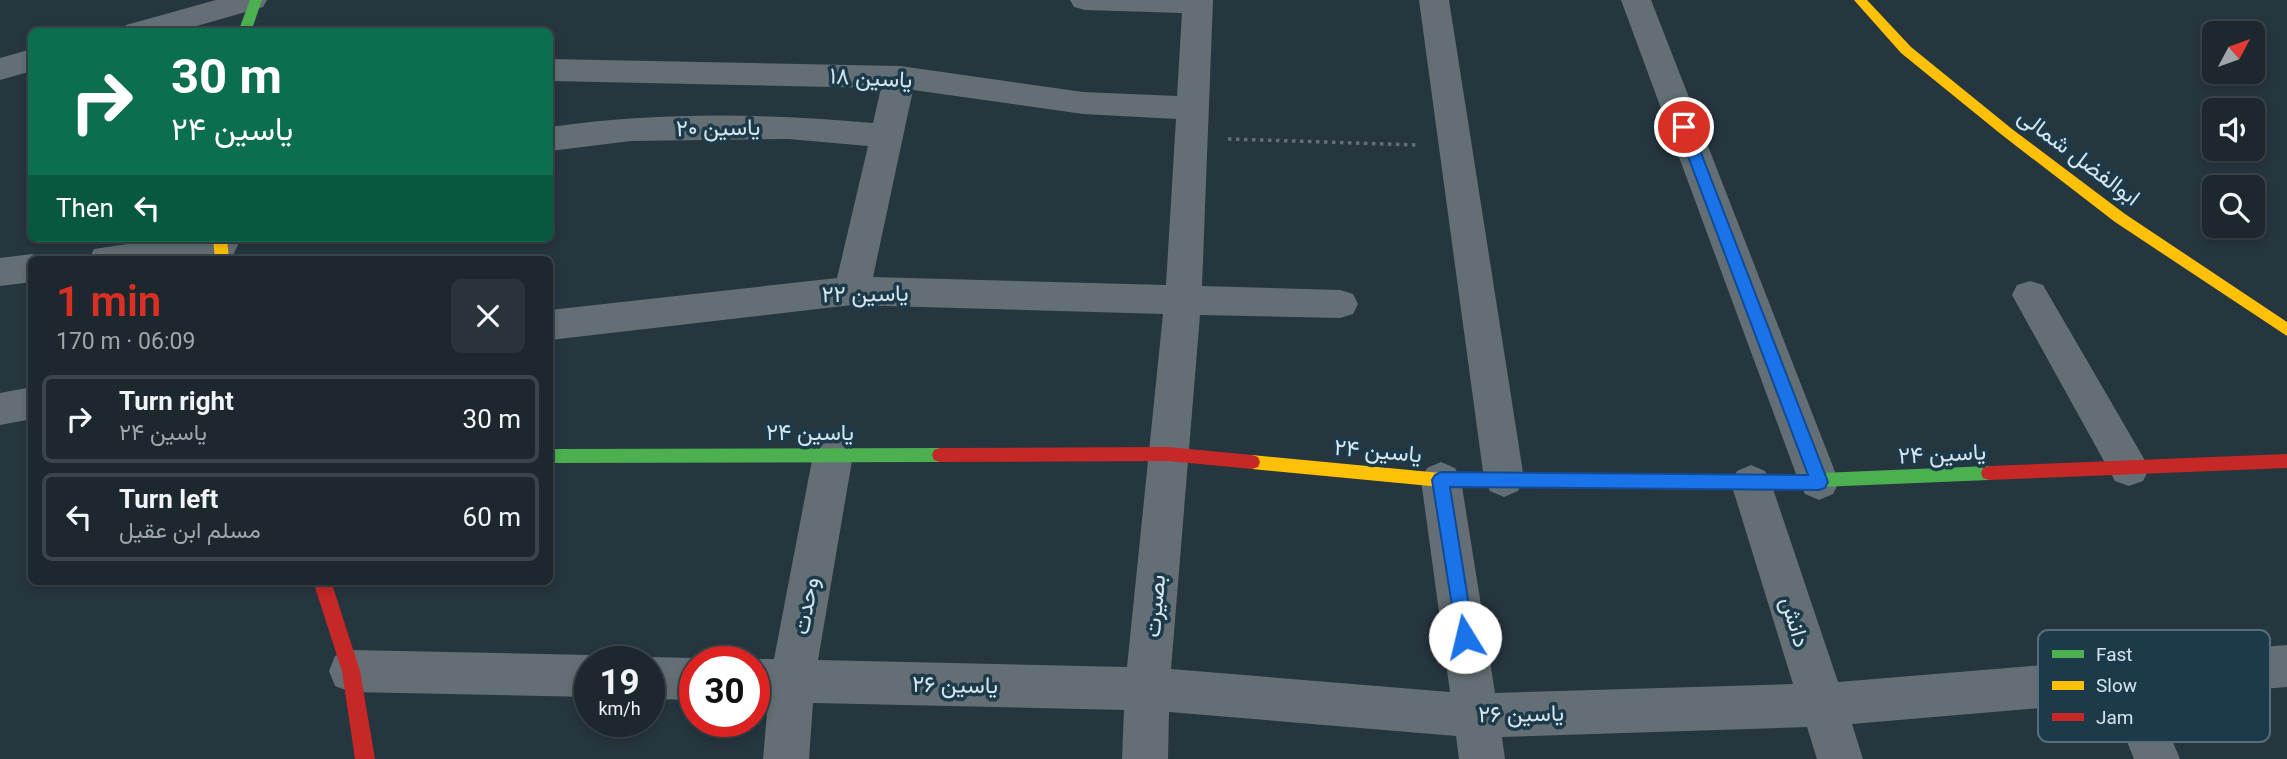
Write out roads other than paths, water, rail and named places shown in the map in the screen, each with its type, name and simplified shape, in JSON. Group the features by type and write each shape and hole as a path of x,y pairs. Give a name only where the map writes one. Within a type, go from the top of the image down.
{"street":[{"path":"152,28 254,0"},
{"path":"245,28 254,0"},
{"path":"1085,0 1198,2"},
{"path":"1434,0 1504,480"},
{"path":"1636,0 1819,482"},
{"name":"ابوالفضل شمالی","path":"1860,0 1906,50 2007,132 2120,218 2287,330"},
{"name":"بصیرت","path":"1145,759 1147,690 1183,300 1198,2"},
{"path":"0,69 28,61"},
{"name":"یاسین ۱۸","path":"553,69 901,77 1083,103 1190,123"},
{"path":"852,291 901,77"},
{"name":"یاسین ۲۰","path":"553,139 631,129 762,128 887,136"},
{"path":"135,256 220,247"},
{"path":"0,272 28,268"},
{"name":"یاسین ۲۲","path":"553,325 852,291 1340,304"},
{"path":"2030,295 2129,468"},
{"path":"0,409 28,404"},
{"name":"یاسین ۲۴","path":"553,456 1168,454 1441,480 1751,484 2287,461"},
{"name":"وحدت","path":"786,759 773,681 833,455"},
{"path":"1441,480 1479,738"},
{"name":"دانش","path":"1751,484 1840,759"},
{"path":"323,585 351,671 365,759"},
{"path":"351,671 574,676"},
{"name":"یاسین ۲۶","path":"773,681 1147,690 1479,738 2038,687"},
{"path":"2150,742 2157,759"}]}
